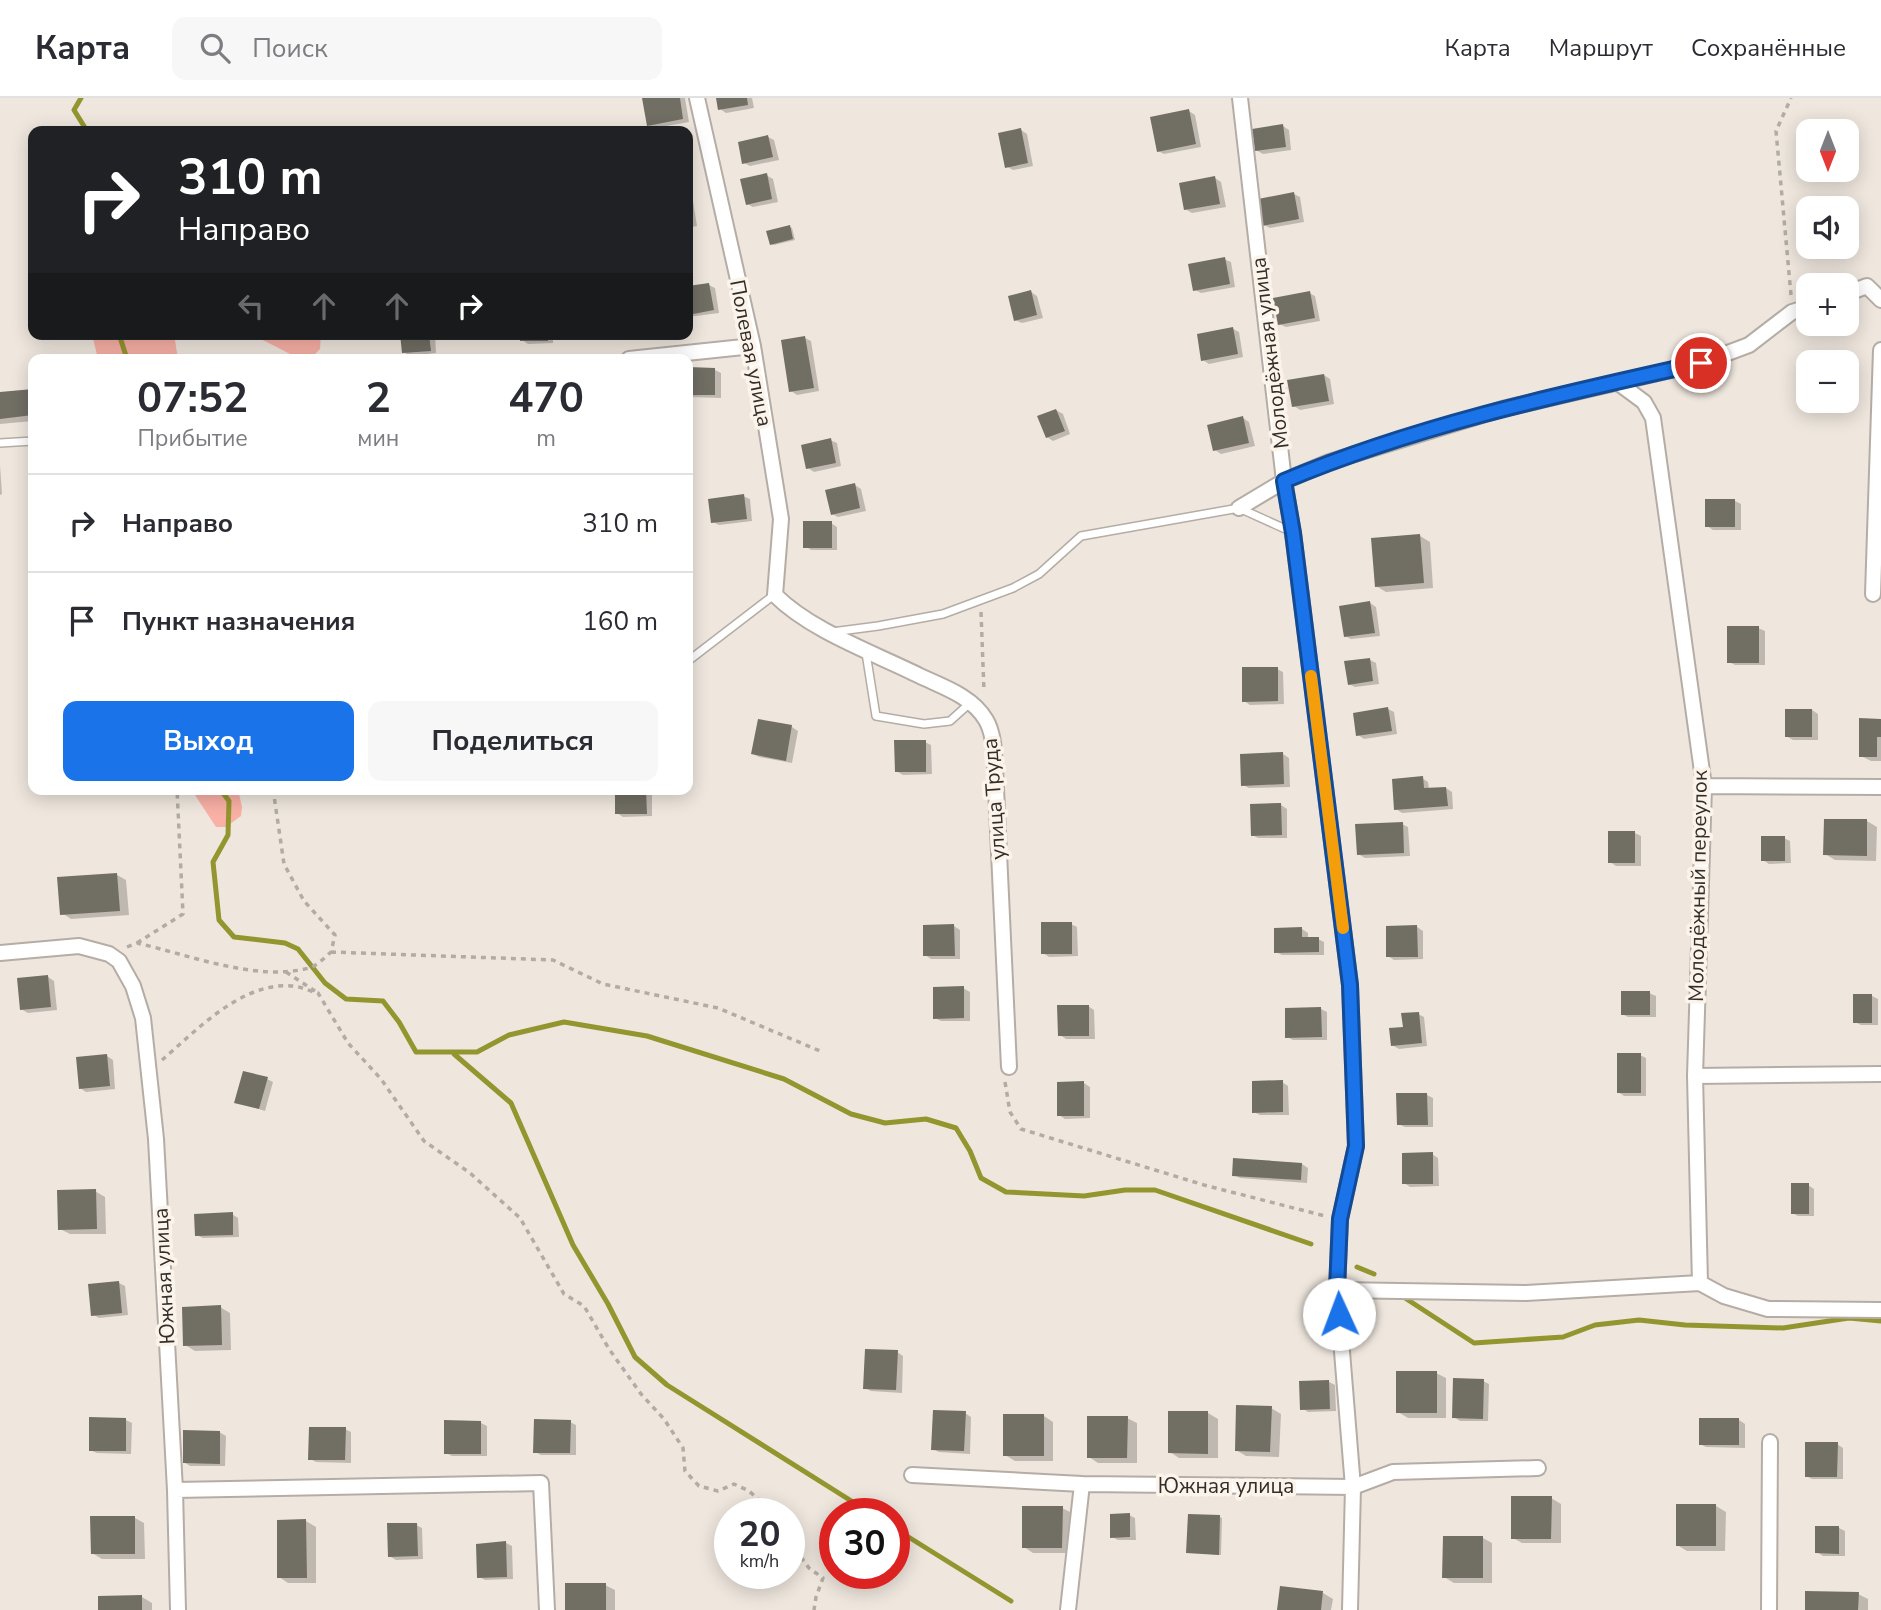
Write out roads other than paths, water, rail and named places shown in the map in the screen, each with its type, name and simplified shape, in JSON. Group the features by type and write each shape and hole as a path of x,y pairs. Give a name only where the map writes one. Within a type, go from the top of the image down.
{"street":[{"name":"Полевая улица","path":"697,98 753,346 781,519 775,595"},
{"name":"Молодёжная улица","path":"1240,98 1284,481 1293,533 1350,985 1356,1146 1340,1219 1337,1290 1353,1487 1350,1610"},
{"path":"1859,289 1867,286 1881,300"},
{"path":"1239,508 1284,481 1329,462 1502,409 1701,363 1749,345 1796,311"},
{"path":"677,354 753,346"},
{"path":"1873,594 1881,350"},
{"name":"Молодёжный переулок","path":"1617,382 1644,402 1653,418 1704,786 1695,1076 1700,1283"},
{"name":"улица Труда","path":"775,595 787,606 830,632 965,698 985,719 992,740 995,767 1007,1073"},
{"path":"1704,786 1881,787"},
{"name":"Южная улица","path":"0,953 79,946 109,954 119,961 133,986 143,1018 156,1139 175,1490 178,1610"},
{"path":"1695,1076 1881,1074"},
{"path":"1337,1290 1526,1293 1700,1283 1724,1296 1768,1309 1881,1310"},
{"path":"1769,1610 1770,1442"},
{"name":"Южная улица","path":"912,1475 1082,1485 1353,1487 1393,1472 1538,1468"},
{"path":"175,1490 541,1483 547,1610"},
{"path":"1068,1610 1082,1485"}],"lane":[{"path":"0,443 28,441"},
{"path":"830,632 943,614 1013,588 1039,573 1081,536 1239,508 1293,533"},
{"path":"693,658 775,595"},
{"path":"865,649 876,716 924,724 950,721 970,703"}],"waterway":[{"path":"81,98 74,110 84,126"},
{"path":"121,340 125,354"},
{"path":"224,795 229,801 228,835 213,862 219,920 234,937 285,943 298,949 325,983 346,999 383,1001 416,1052 477,1052 509,1035 564,1022 647,1036 784,1079 851,1114 885,1123 926,1119 956,1128 970,1151 981,1178 1006,1192 1084,1196 1125,1190 1155,1190 1311,1244"},
{"path":"454,1054 511,1103 573,1245 635,1357 667,1385 847,1498"},
{"path":"1357,1267 1374,1274"},
{"path":"1405,1298 1474,1343 1563,1337 1595,1325 1639,1320 1685,1325 1783,1328 1849,1318 1881,1321"},
{"path":"910,1538 1011,1601"}]}
